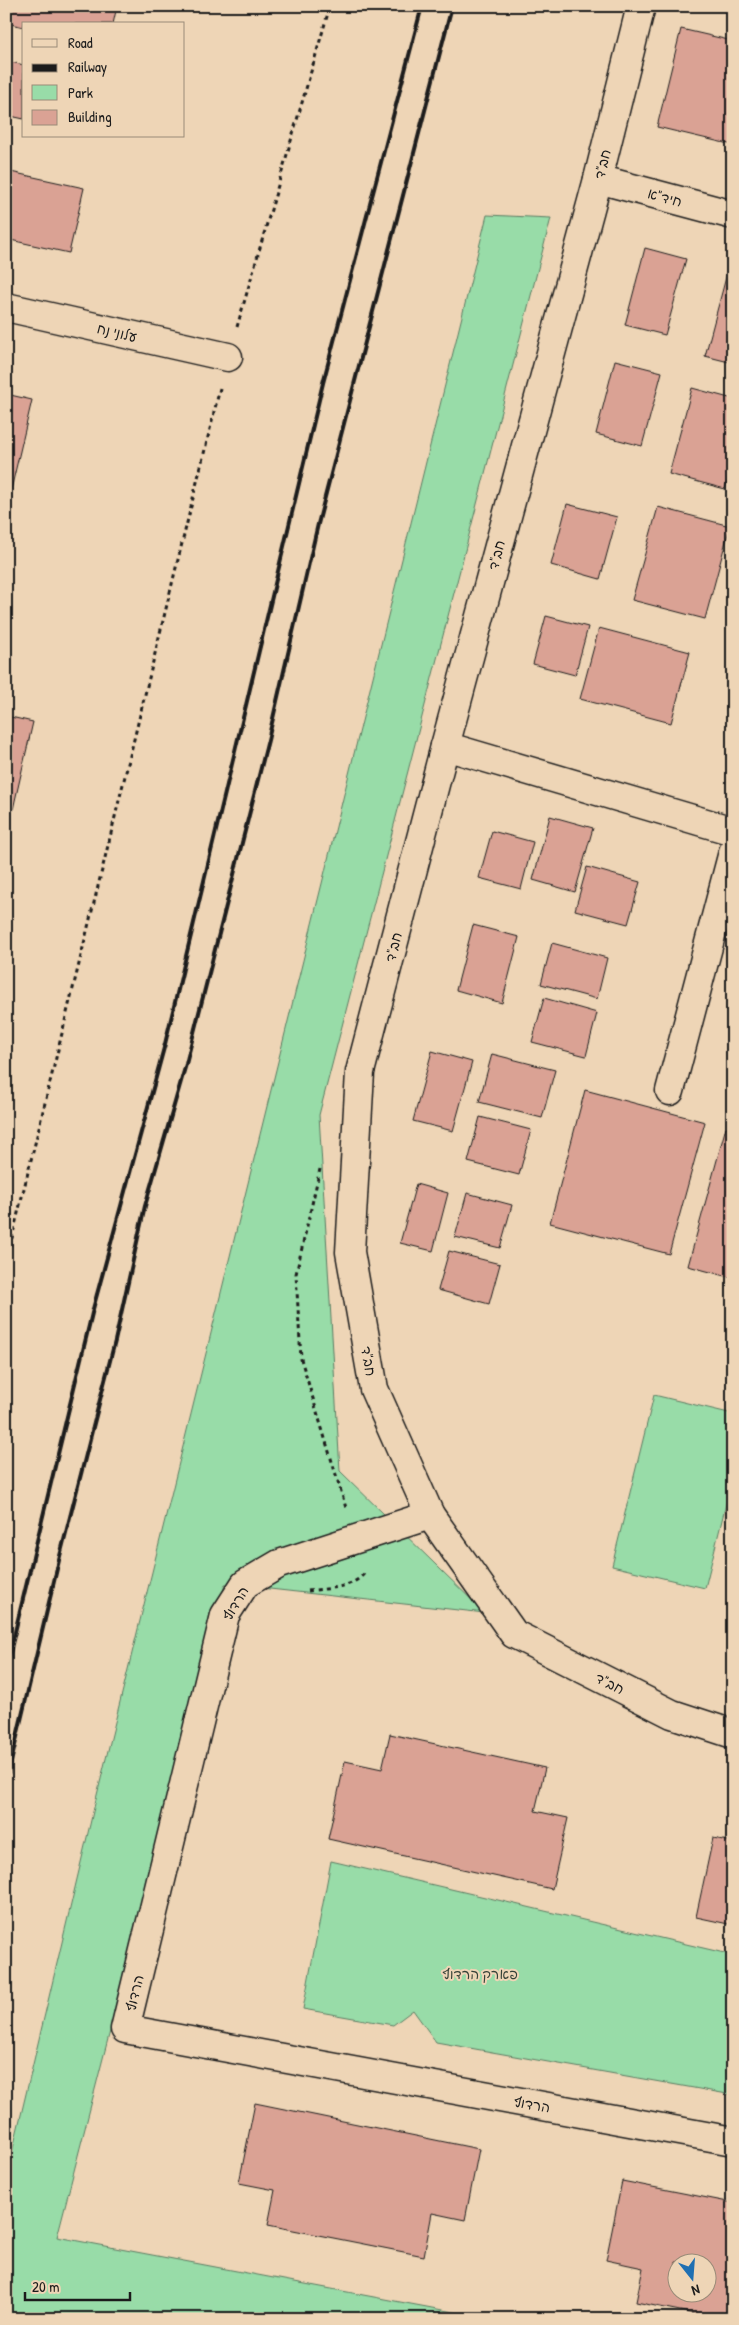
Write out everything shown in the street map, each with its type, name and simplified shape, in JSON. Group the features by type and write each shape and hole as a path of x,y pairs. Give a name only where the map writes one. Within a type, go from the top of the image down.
{"street":[{"name":"חב\"ד","path":"641,6 598,179 445,746 360,1072 350,1252 374,1389 430,1515 514,1634 672,1714 733,1734"},
{"name":"חיד\"א","path":"598,179 733,215"},
{"name":"עלוני נח","path":"6,307 228,357"},
{"path":"445,746 733,831"},
{"path":"670,1091 733,852"},
{"name":"הרדוף","path":"430,1515 279,1564 245,1584 225,1615 125,2029 733,2141"}],"path":[{"path":"6,1262 228,357 330,6"}],"green space":[{"path":"487,215 551,218 319,1115 340,1471 485,1613 225,1584 57,2237 490,2319 6,2319 6,2178 97,1795"},
{"path":"654,1395 733,1414 733,1476 705,1588 612,1566"},
{"name":"פארק הרדוף","path":"331,1861 733,1955 733,2095 436,2042 413,2010 393,2025 303,2009"}],"building":[{"path":"6,6 117,6 113,22 22,22 22,27 6,23"},
{"path":"681,29 733,41 733,145 657,127"},
{"path":"6,61 22,65 22,119 6,115"},
{"path":"6,171 84,188 69,253 6,239"},
{"path":"645,248 686,259 665,335 625,325"},
{"path":"729,266 733,267 733,363 705,356"},
{"path":"615,360 662,372 642,446 596,434"},
{"path":"692,388 733,399 733,461 725,489 669,474"},
{"path":"6,394 32,400 6,511"},
{"path":"567,504 617,517 600,579 551,565"},
{"path":"658,507 730,526 705,619 632,600"},
{"path":"546,616 588,627 575,675 533,664"},
{"path":"599,628 690,652 671,723 580,699"},
{"path":"6,716 33,722 6,840"},
{"path":"550,816 593,828 575,892 533,880"},
{"path":"492,831 533,842 521,889 479,878"},
{"path":"587,867 640,882 628,924 575,910"},
{"path":"473,925 519,937 502,1003 456,990"},
{"path":"552,943 607,958 597,999 541,984"},
{"path":"544,998 597,1013 586,1056 532,1042"},
{"path":"432,1051 472,1062 453,1131 413,1121"},
{"path":"492,1054 555,1070 542,1118 479,1102"},
{"path":"585,1090 705,1122 669,1254 550,1223"},
{"path":"480,1117 531,1130 519,1175 468,1162"},
{"path":"726,1127 733,1129 733,1278 688,1266"},
{"path":"416,1184 448,1193 433,1251 400,1243"},
{"path":"467,1193 512,1205 500,1248 455,1237"},
{"path":"449,1251 500,1264 489,1304 438,1290"},
{"path":"390,1734 545,1768 535,1811 568,1818 552,1889 328,1839 345,1761 382,1769"},
{"path":"713,1838 733,1842 733,1925 696,1917"},
{"path":"255,2103 479,2149 465,2220 432,2213 424,2256 268,2225 275,2190 239,2183"},
{"path":"622,2181 733,2203 733,2319 719,2319 636,2302 643,2268 606,2260"}],"railway":[{"path":"6,1669 93,1309 165,1044 323,383 422,6"},
{"path":"6,1783 60,1556 115,1341 145,1206 186,1064 268,740 318,524 452,6"}]}
